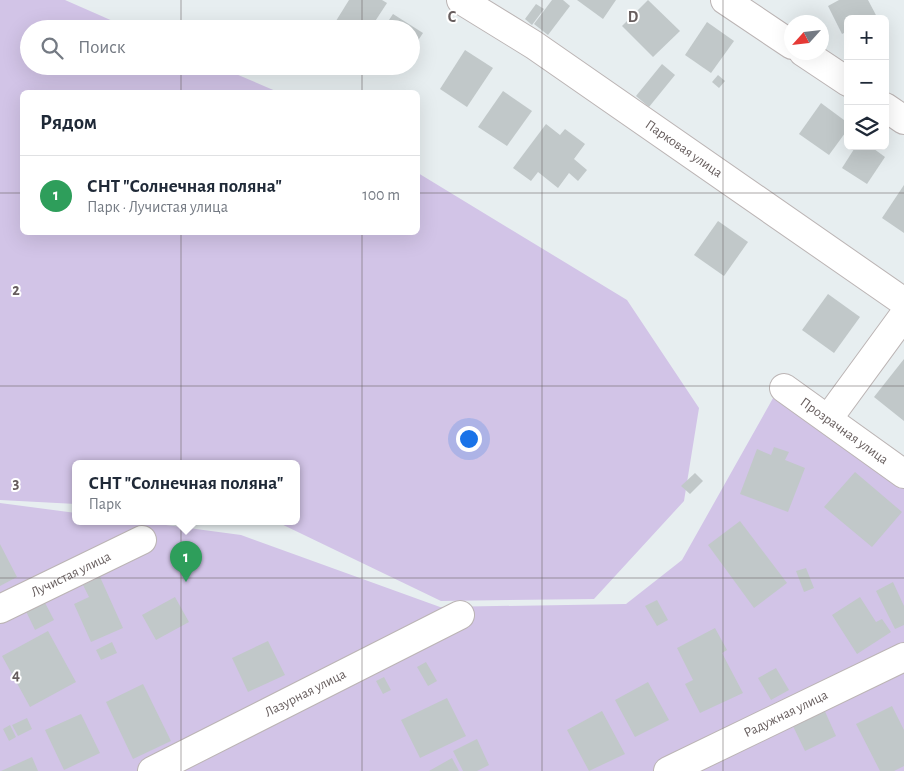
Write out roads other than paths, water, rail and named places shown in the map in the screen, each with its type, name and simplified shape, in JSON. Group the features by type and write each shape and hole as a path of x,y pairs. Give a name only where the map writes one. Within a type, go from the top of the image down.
{"street":[{"name":"Парковая улица","path":"461,0 534,45 904,302"},
{"path":"725,0 784,40"},
{"path":"815,60 844,79"},
{"path":"889,110 904,120"},
{"path":"828,419 904,315"},
{"name":"Прозрачная улица","path":"784,388 904,474"},
{"name":"Лучистая улица","path":"0,609 142,540"},
{"name":"Лазурная улица","path":"152,771 460,615"},
{"name":"Радужная улица","path":"668,771 904,657"}],"place":[{"name":"СНТ \"Солнечная поляна\"","path":"186,582"}]}
